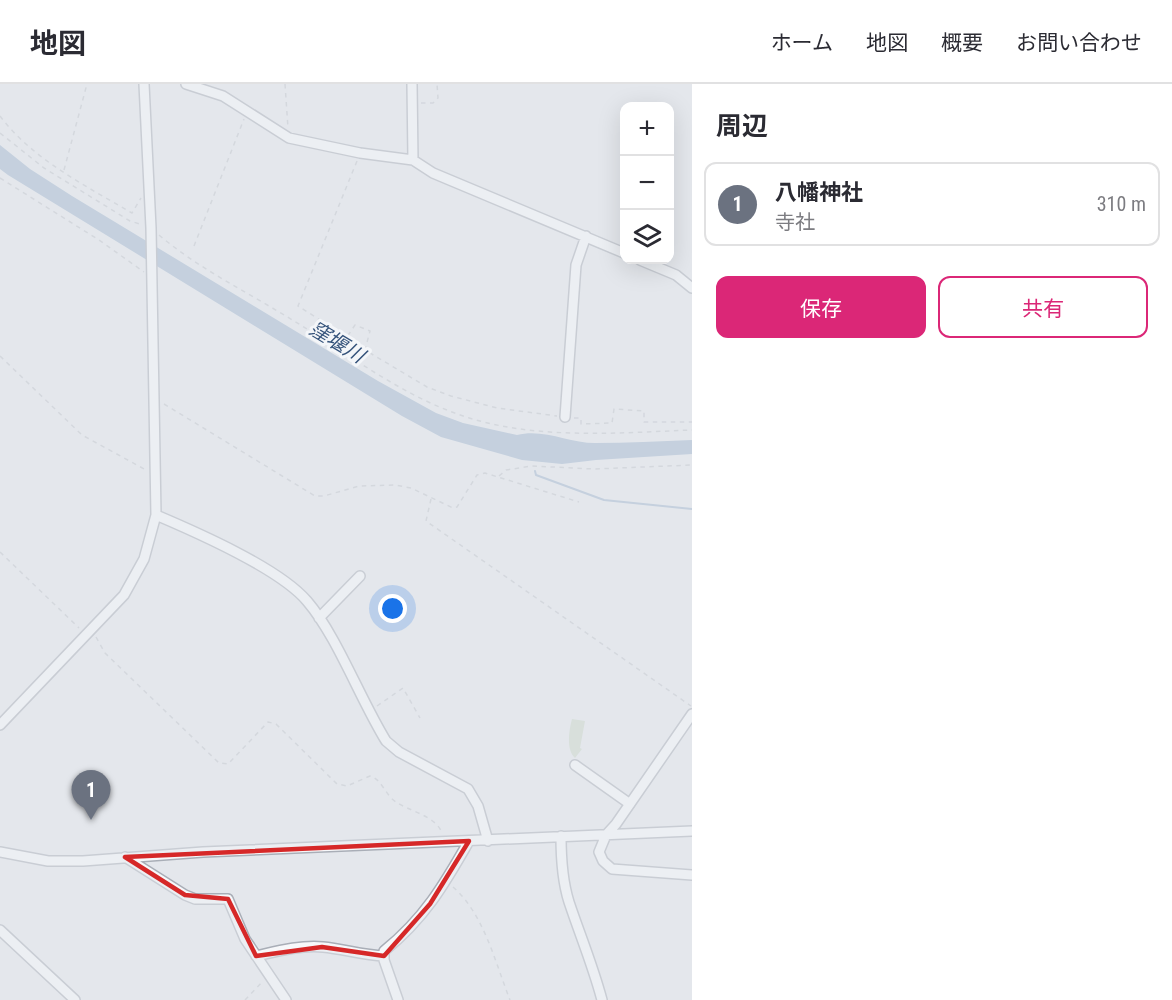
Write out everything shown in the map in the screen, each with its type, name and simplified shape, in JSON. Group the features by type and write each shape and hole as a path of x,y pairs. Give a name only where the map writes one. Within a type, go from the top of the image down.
{"street":[{"path":"0,725 124,595 144,560 156,515 151,228 147,187 144,84"},
{"path":"186,84 223,96 289,138 360,153 413,160 433,173 620,251"},
{"path":"412,84 413,160"},
{"path":"565,417 576,265 586,236"},
{"path":"650,264 676,275 692,288"},
{"path":"156,515 254,562 300,594 319,618 386,741 399,752 468,789 478,807 488,841"},
{"path":"319,618 360,576"},
{"path":"692,714 606,835 599,852 603,861 612,869 692,874"},
{"path":"575,765 630,804"},
{"path":"0,852 48,861 692,831"},
{"path":"561,836 562,870 568,901 592,961 602,1000"},
{"path":"398,1000 384,951 410,930 445,881 469,841"},
{"path":"125,857 185,895 201,899 228,899 245,939 286,1000"},
{"path":"0,930 75,1000"},
{"path":"256,956 291,948 322,947 384,956"}],"path":[{"path":"64,171 87,84"},
{"path":"285,84 289,138"},
{"path":"411,103 433,103 438,98 437,84"},
{"path":"194,246 247,112"},
{"path":"0,116 15,136 64,171 132,213 147,187"},
{"path":"0,133 44,168 130,221 151,228 192,260 375,371 453,413 518,427 578,433 692,430"},
{"path":"360,153 298,306 347,337 355,325 370,331 365,350 427,387 497,408 581,418 581,424 612,423 615,409 644,411 644,422 692,422"},
{"path":"0,178 99,240 151,276"},
{"path":"0,356 82,435 155,474"},
{"path":"154,401 166,404 315,496 324,496 359,486 395,485 411,488 444,505 458,507 477,475 485,473 579,502"},
{"path":"499,476 506,470 532,466 594,470 692,465"},
{"path":"431,498 426,521 692,707"},
{"path":"0,552 89,632 105,653 219,763 228,764 268,722 276,724 337,784 347,786 370,776 377,778 390,798 436,824 446,842"},
{"path":"369,711 401,687 420,718"},
{"path":"445,881 468,900 510,1000"},
{"path":"245,1000 270,974"}],"highlighted area":[{"path":"469,841 430,904 384,956 322,947 256,956 228,899 185,895 125,857"}],"green space":[{"path":"572,719 585,721 580,748 582,749 575,758 569,745"}],"water":[{"path":"0,145 30,169 72,196 378,381 436,413 463,423 517,435 546,434 595,443 692,440 692,454 562,464 522,460 441,437 402,416 8,175 0,169"}],"waterway":[{"path":"535,471 536,475 604,500 692,509"}],"place":[{"name":"八幡神社","path":"91,820"}],"water label":[{"name":"窪堰川","path":"337,342"}]}
